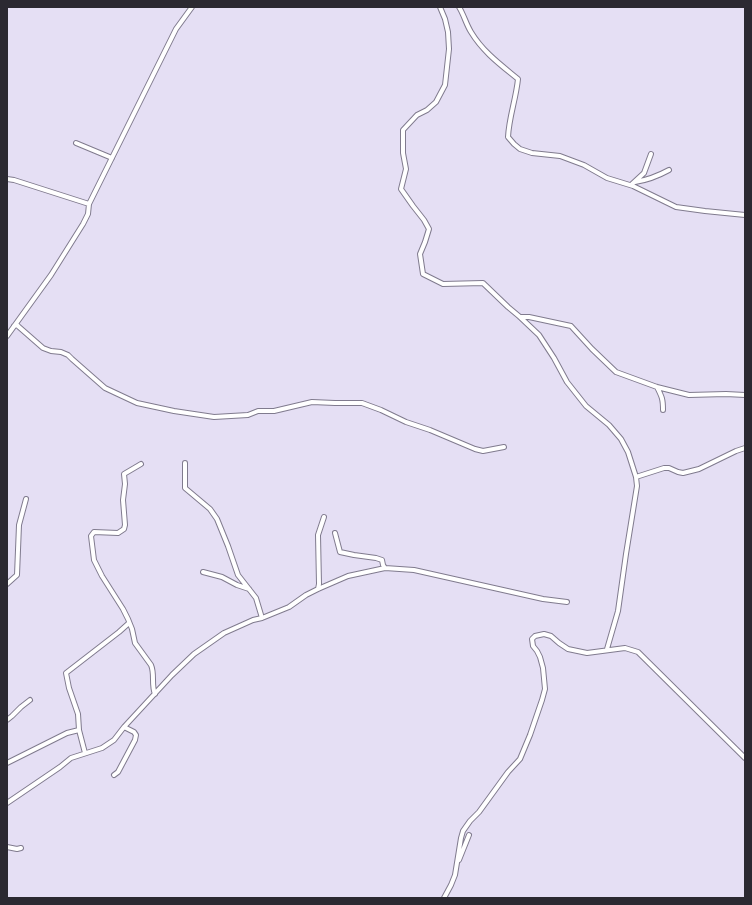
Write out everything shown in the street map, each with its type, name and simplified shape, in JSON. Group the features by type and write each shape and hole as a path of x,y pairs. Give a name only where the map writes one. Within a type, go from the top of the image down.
{"street":[{"path":"7,336 51,275 83,224 88,214 89,204 176,29 192,7"},
{"path":"440,7 448,32 449,49 445,85 436,102 427,110 417,115 403,130 403,153 406,169 401,188 429,229 420,254 423,274 443,284 483,283 516,315 571,326 616,372 657,387 690,395 745,395"},
{"path":"459,7 471,32 479,44 493,60 518,79 517,92 509,125 508,137 520,149 560,156 584,165 607,178 631,185 676,207 745,215"},
{"path":"76,144 112,158"},
{"path":"631,185 644,173 650,154"},
{"path":"635,182 658,176 669,170"},
{"path":"7,179 89,204"},
{"path":"520,316 539,335 568,382 586,406 609,425 621,439 628,452 636,477 637,486 618,611 607,649"},
{"path":"14,326 19,326 43,348 50,351 66,353 105,388 137,402 174,411 214,417 248,415 254,412 274,411 312,402 334,404 362,403 475,449 483,450 504,447"},
{"path":"657,387 664,403 663,410"},
{"path":"636,477 664,468 669,468 682,473 699,469 745,448"},
{"path":"185,463 185,488 210,509 217,519 238,574 256,598 262,618"},
{"path":"142,464 124,474 124,529 118,532 95,532 91,536 94,560 102,576 123,609 132,629 135,643 151,665 155,694"},
{"path":"7,584 17,575 19,525 26,499"},
{"path":"318,589 318,535 324,517"},
{"path":"335,533 340,552 382,560 385,568"},
{"path":"7,803 71,758 102,748 114,740 172,675 194,654 224,633 253,620 289,607 306,595 348,576 385,568 414,570 535,597 567,602"},
{"path":"203,572 222,577 237,585 249,589"},
{"path":"85,753 79,730 78,714 69,688 66,673 129,623"},
{"path":"455,874 463,831 470,821 480,812 508,772 520,759 542,700 545,689 543,668 538,651 533,646 532,639 535,636 544,634 551,636 568,649 587,653 607,649 626,648 638,652 745,758"},
{"path":"7,720 30,700"},
{"path":"114,774 118,772 136,737 134,732 124,727"},
{"path":"7,763 67,733 79,730"},
{"path":"444,898 451,885 458,862 469,835"},
{"path":"7,846 21,848"}]}
